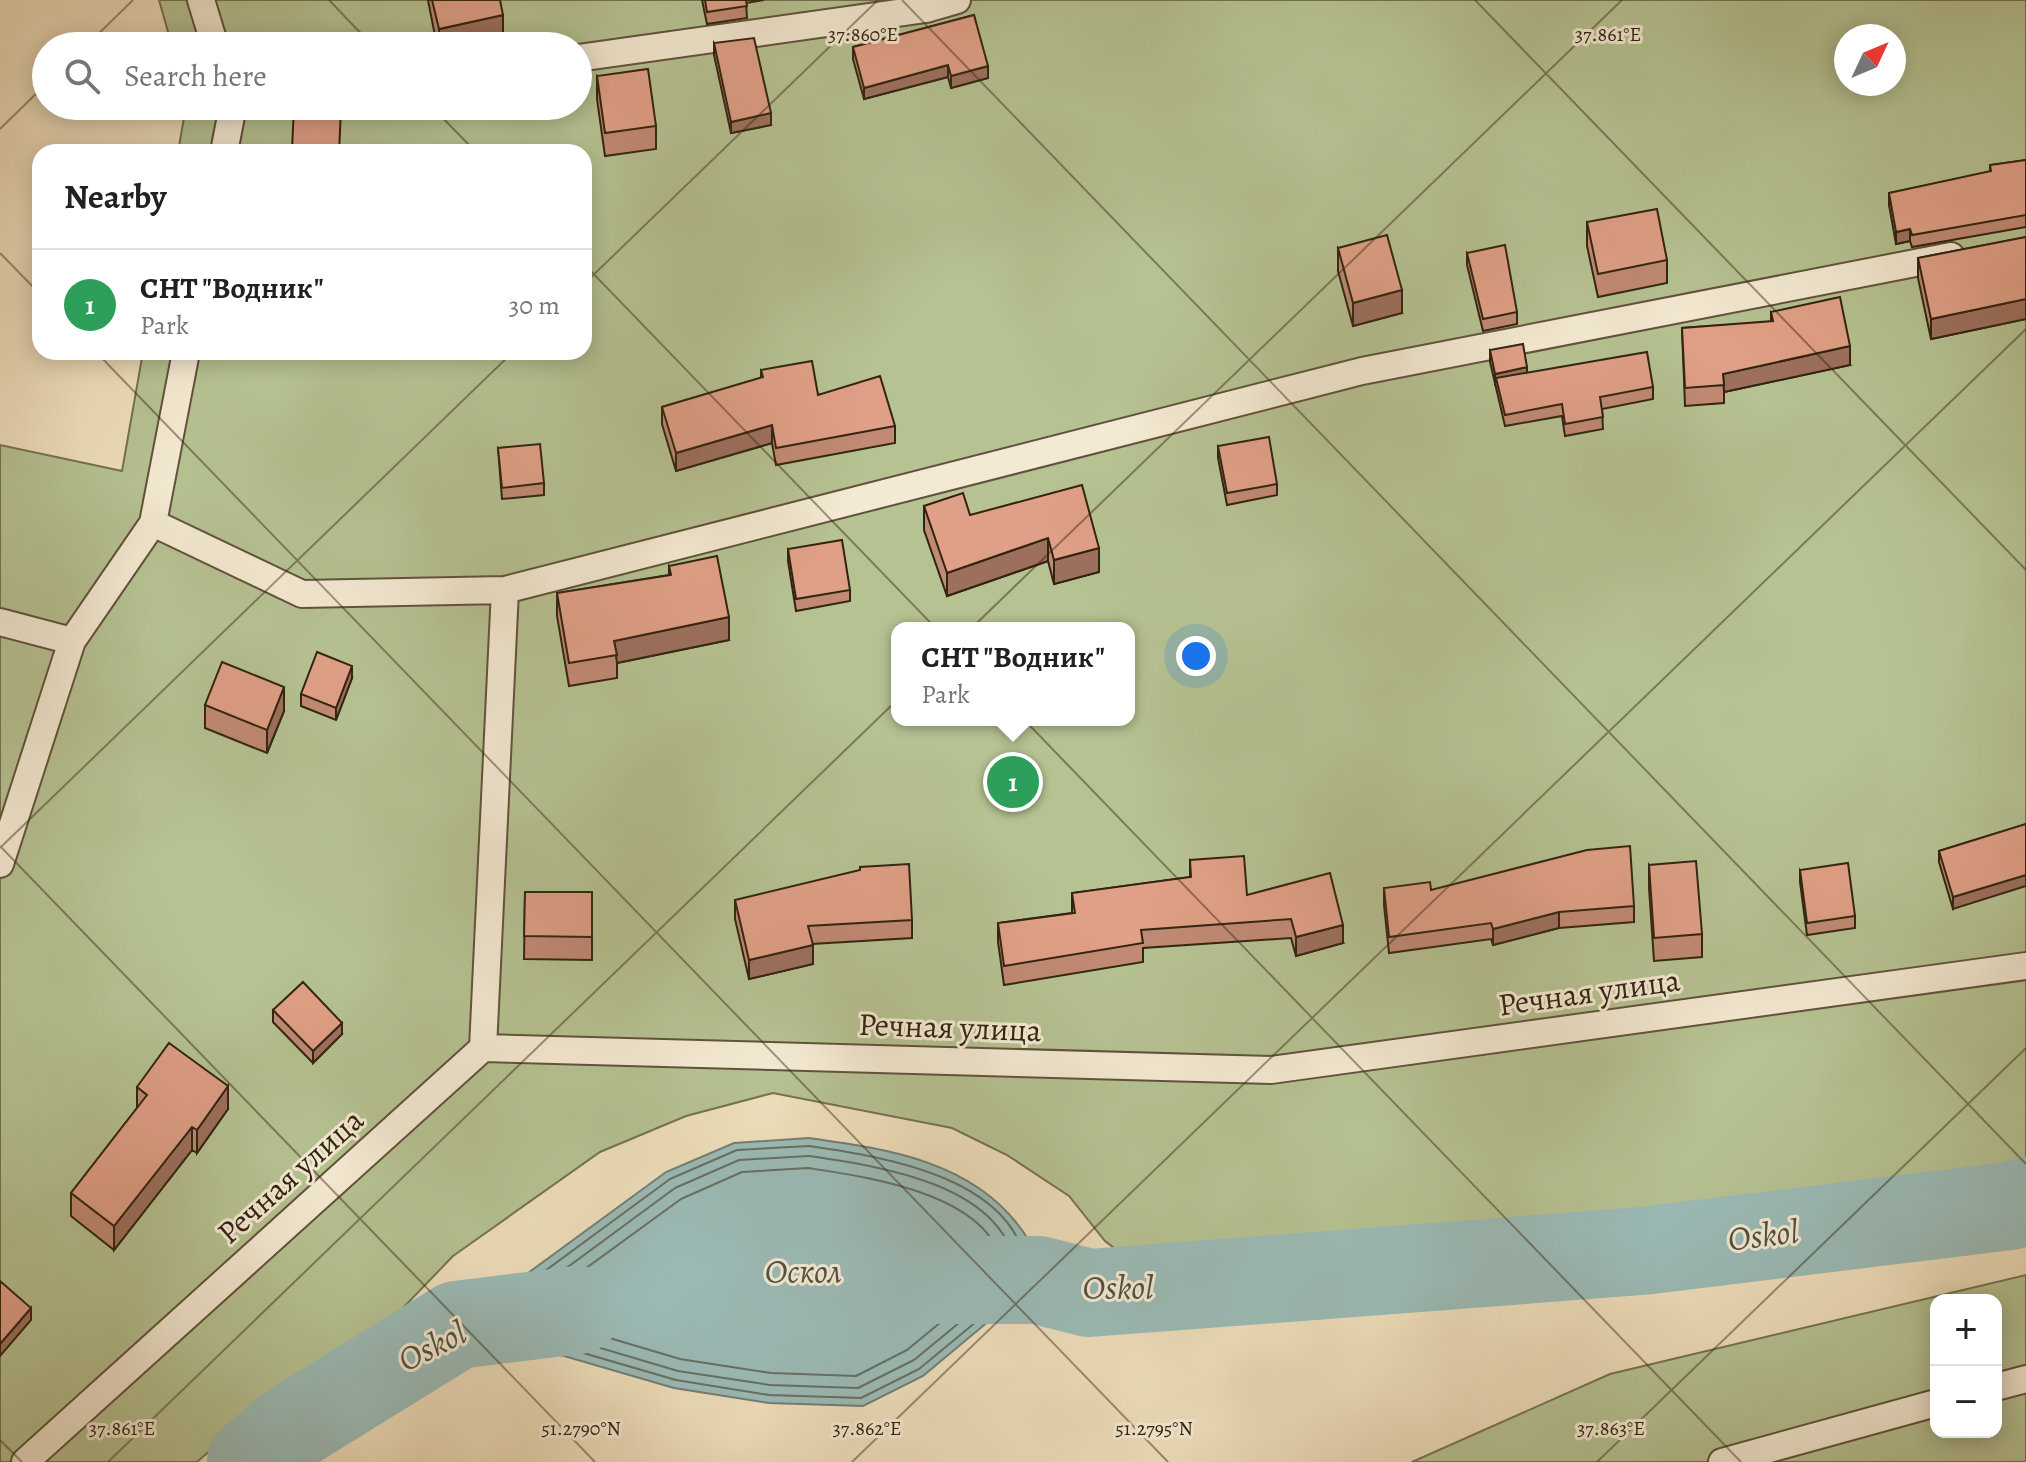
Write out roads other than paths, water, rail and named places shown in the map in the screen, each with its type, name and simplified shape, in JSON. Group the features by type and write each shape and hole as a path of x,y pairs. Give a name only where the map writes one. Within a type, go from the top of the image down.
{"lane":[{"path":"201,0 211,32"},
{"path":"592,56 926,9 957,0"},
{"path":"226,144 230,120"},
{"path":"153,523 302,594 505,590 1362,371 1983,249"},
{"path":"0,864 72,641 153,523 184,360"},
{"path":"483,1048 505,590"},
{"path":"0,622 72,641"},
{"name":"Речная улица","path":"25,1462 483,1048 1271,1070 2026,966"},
{"path":"2002,1385 2026,1379"},
{"path":"1722,1462 1930,1405"}],"water":[{"name":"Оскол","path":"809,1138 898,1154 955,1174 981,1189 1004,1209 1024,1233 1038,1280 923,1376 863,1406 769,1403 674,1388 457,1325 666,1172 734,1143"}],"waterway":[{"name":"Oskol","path":"917,1280 1038,1280 1089,1293 1642,1251 2010,1206 2026,1201"},
{"name":"Oskol","path":"251,1462 289,1429 457,1325 578,1310"}],"place":[{"name":"СНТ \"Водник\"","path":"1013,782"}]}
